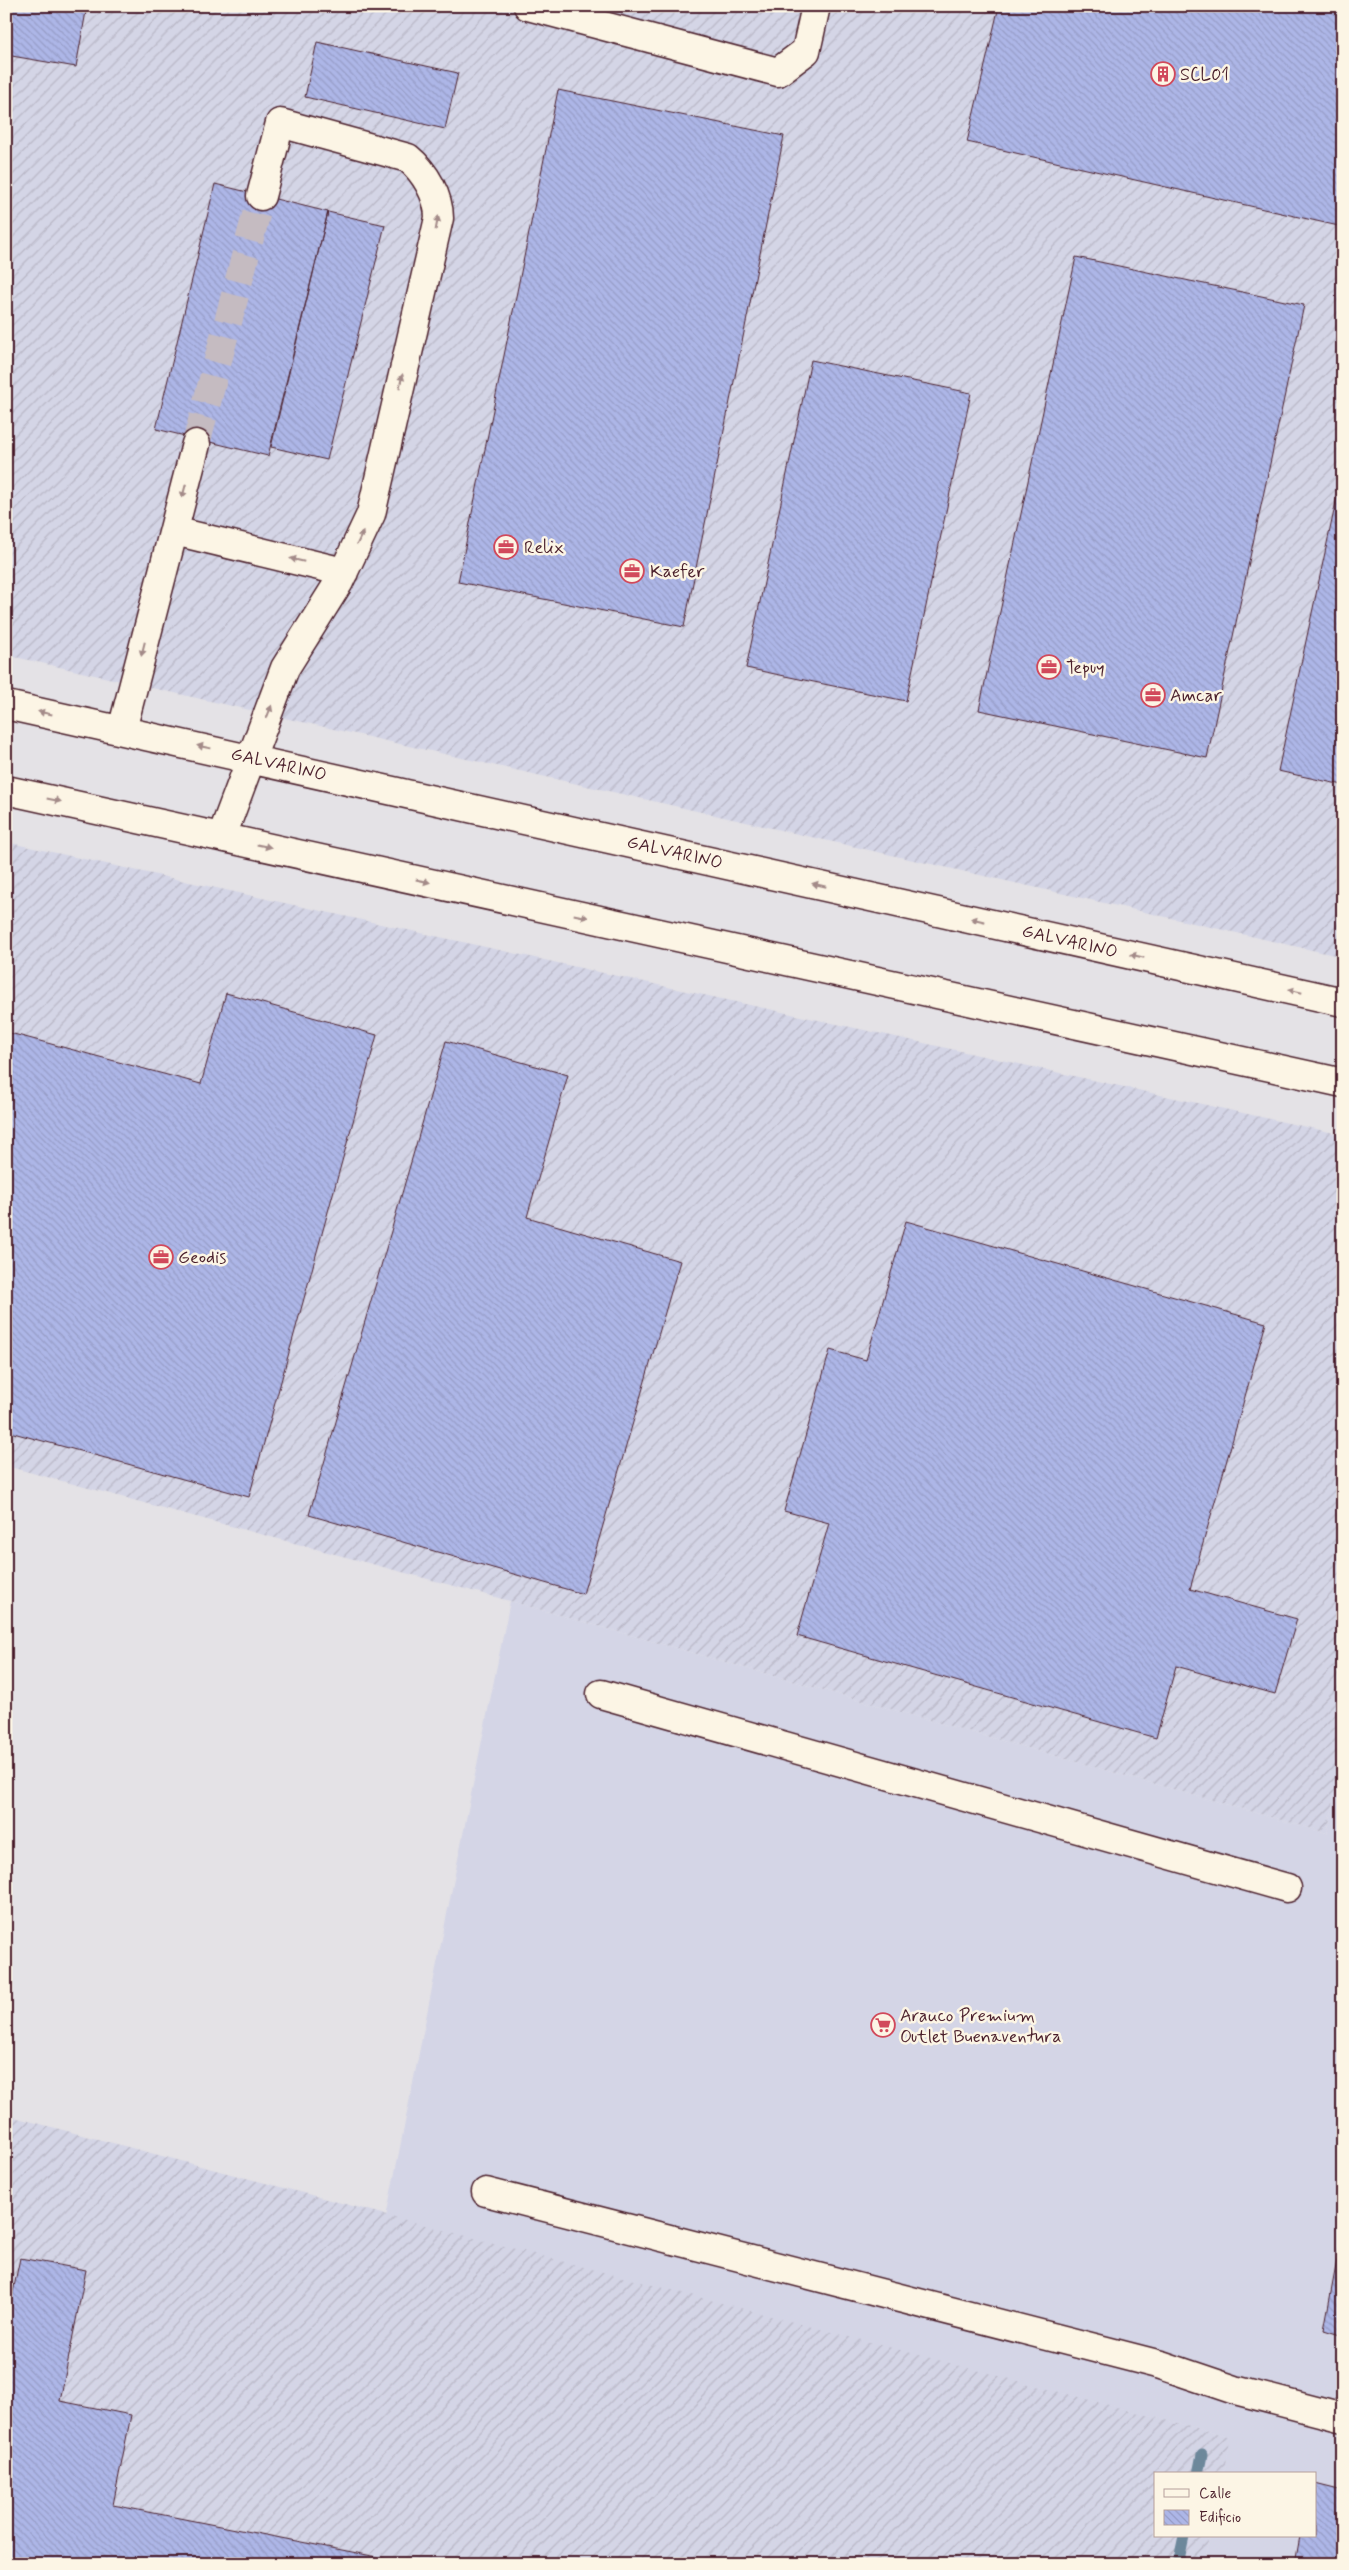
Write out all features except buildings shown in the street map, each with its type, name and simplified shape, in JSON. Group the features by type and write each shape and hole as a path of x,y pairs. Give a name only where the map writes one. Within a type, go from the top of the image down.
{"street":[{"path":"528,6 778,72 806,51 816,6"},
{"path":"222,836 284,668 344,572 371,514 439,218 439,203 422,173 408,158 280,123 261,196"},
{"path":"122,730 196,444"},
{"path":"174,531 344,572"},
{"name":"GALVARINO","path":"6,705 252,758 1343,1002"},
{"path":"6,790 1343,1083"},
{"path":"601,1694 1287,1888"},
{"path":"486,2192 1151,2362 1235,2390 1343,2418"}],"shaded area":[{"path":"6,6 1343,6 1343,957 6,655"},
{"path":"6,842 1343,1135 1343,1760 1327,1833 510,1601 6,1466"},
{"name":"Arauco Premium Outlet Buenaventura","path":"510,1601 1327,1833 1343,1760 1343,2564 1204,2564 1209,2538 1316,2538 1316,2472 1223,2472 1230,2437 386,2217"},
{"path":"6,2115 1231,2437 1223,2472 1154,2472 1154,2538 1209,2538 1204,2564 6,2564"}],"waterway":[{"path":"1198,2472 1202,2454"},
{"path":"1178,2564 1184,2538"}],"tunnel":[{"path":"196,444 261,196"}],"place":[{"name":"SCL01","path":"1163,74"},
{"name":"Relix","path":"506,547"},
{"name":"Kaefer","path":"632,571"},
{"name":"Tepuy","path":"1049,667"},
{"name":"Amcar","path":"1153,695"},
{"name":"Geodis","path":"161,1257"},
{"name":"Arauco Premium Outlet Buenaventura","path":"883,2025"}]}
